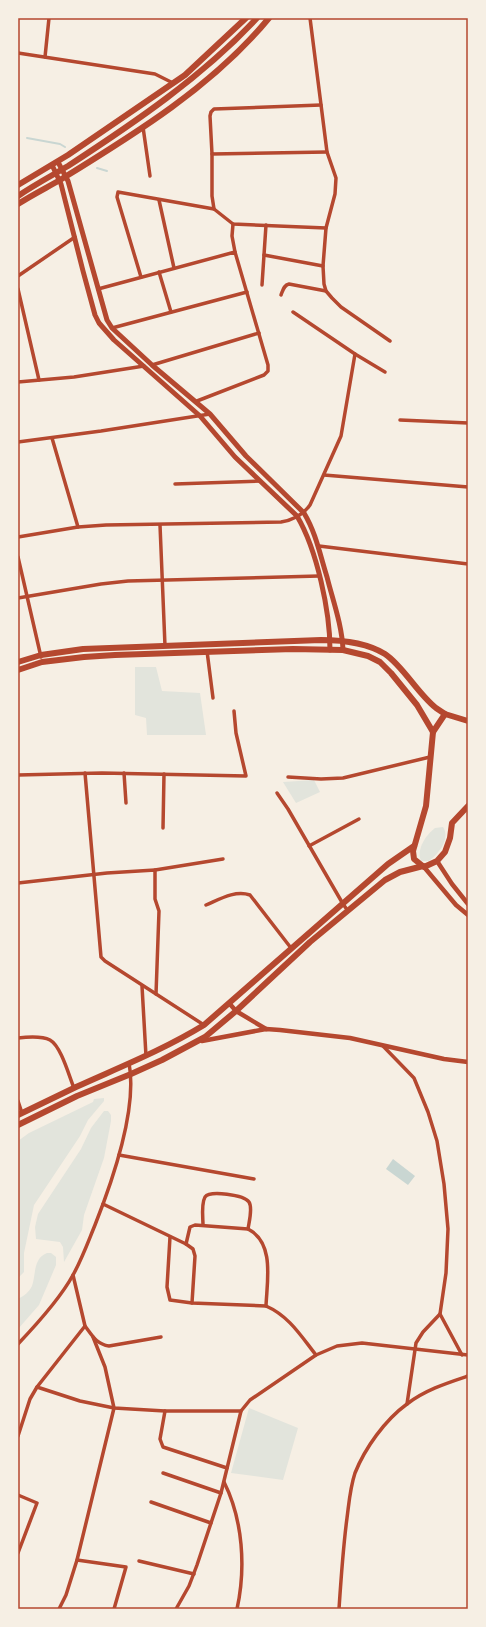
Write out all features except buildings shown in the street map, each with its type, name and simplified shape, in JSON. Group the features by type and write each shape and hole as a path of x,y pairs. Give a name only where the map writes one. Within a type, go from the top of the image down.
{"main road":[{"path":"18,185 55,163 173,83 196,65 246,18"},
{"path":"18,196 121,130 178,89 240,36 257,18"},
{"path":"18,204 143,127 184,98 238,52 269,18"},
{"path":"173,83 184,98"},
{"path":"55,163 62,169 65,176 107,320 112,328 152,365 210,414 246,456 304,513 311,524 319,546 342,631 343,650"},
{"path":"55,163 56,173 75,237 82,271 95,315 99,323 114,340 200,416 235,457 297,516 306,534 319,576 328,618 330,650"},
{"path":"18,662 41,655 83,649 330,640 343,641 368,647 385,654 430,704 445,714 468,721"},
{"path":"18,670 42,662 99,656 294,648 343,650 368,656 380,662 417,705 433,732"},
{"path":"424,867 417,862 413,856 414,846 422,823 428,791 433,732 445,714"},
{"path":"18,1125 77,1096 131,1074 196,1042 212,1032 236,1012 310,942 392,875 424,867 437,861 448,845 452,823 468,806"},
{"path":"20,1114 146,1056 204,1025 388,864 414,846"}],"street":[{"path":"45,58 49,18"},
{"path":"310,18 327,152 336,178 326,228 323,266 326,291 341,306 390,341"},
{"path":"18,53 155,74 173,83"},
{"path":"214,209 212,196 210,116 214,109 321,105"},
{"path":"143,127 150,176"},
{"path":"212,154 327,152"},
{"path":"141,277 117,194 118,192 214,209 233,224 326,228"},
{"path":"159,200 174,268"},
{"path":"197,402 264,375 268,372 268,365 235,252 232,236 233,224"},
{"path":"262,285 266,225"},
{"path":"18,276 75,237"},
{"path":"98,289 235,252"},
{"path":"264,255 323,266"},
{"path":"159,272 171,312"},
{"path":"281,295 284,287 289,284 326,291"},
{"path":"18,289 39,380"},
{"path":"112,328 247,292"},
{"path":"293,312 355,354 385,372"},
{"path":"152,365 259,333"},
{"path":"18,537 78,527 106,525 281,522 304,513 310,505 343,431 355,354"},
{"path":"18,382 74,377 144,366"},
{"path":"18,442 210,414"},
{"path":"400,420 468,423"},
{"path":"52,438 78,527"},
{"path":"324,475 468,487"},
{"path":"175,484 260,481"},
{"path":"160,524 165,646"},
{"path":"319,546 468,564"},
{"path":"18,557 42,662"},
{"path":"18,598 128,581 319,576"},
{"path":"208,651 213,698"},
{"path":"18,775 124,773 246,776 236,733 234,711"},
{"path":"288,777 321,779 343,778 430,757"},
{"path":"124,773 126,803"},
{"path":"85,774 101,957 142,986 204,1025"},
{"path":"163,828 164,774"},
{"path":"277,793 348,911"},
{"path":"309,846 359,819"},
{"path":"18,883 155,870 223,859"},
{"path":"437,861 452,884 468,904"},
{"path":"424,867 456,905 468,915"},
{"path":"155,870 155,899 159,911 156,994"},
{"path":"206,905 230,895 244,893 250,895 291,948"},
{"path":"142,986 146,1056"},
{"path":"229,1002 236,1012 266,1029"},
{"path":"196,1042 266,1029 350,1038 468,1062"},
{"path":"18,1038 39,1038 49,1040 55,1045 62,1056 74,1088"},
{"path":"382,1045 414,1078 428,1112 437,1141 444,1184 448,1229 446,1273 440,1314 423,1332 416,1343 407,1404"},
{"path":"18,1344 44,1314 73,1275 82,1258 103,1204 119,1155 127,1115 131,1074 129,1064"},
{"path":"18,1101 20,1114"},
{"path":"119,1155 254,1179"},
{"path":"203,1225 204,1200 210,1193 216,1193 245,1198 249,1202 248,1229"},
{"path":"103,1204 186,1244 193,1249 195,1256 192,1303"},
{"path":"186,1244 190,1227 195,1225 248,1229 257,1235 266,1252 266,1306"},
{"path":"170,1237 167,1287 168,1298 170,1300 174,1302 266,1306 277,1310 287,1318 316,1355"},
{"path":"73,1275 84,1326 97,1342 109,1346 160,1337"},
{"path":"440,1314 462,1355"},
{"path":"18,1436 30,1399 36,1387 84,1326"},
{"path":"59,1609 66,1595 77,1560 114,1408 105,1367 93,1337"},
{"path":"176,1609 194,1574 221,1493 241,1411 250,1400 316,1355 348,1344 362,1343 468,1355"},
{"path":"339,1609 348,1508 355,1474 361,1460 380,1431 395,1414 407,1404 432,1389 468,1376"},
{"path":"36,1387 80,1401 114,1408 165,1411 241,1411"},
{"path":"165,1411 160,1440 164,1447 227,1468"},
{"path":"163,1472 221,1493"},
{"path":"224,1482 233,1504 241,1543 240,1584 237,1609"},
{"path":"18,1495 37,1503 18,1553"},
{"path":"151,1502 211,1523"},
{"path":"77,1560 126,1567 114,1609"},
{"path":"139,1561 194,1574"}],"shaded area":[{"path":"135,667 156,667 162,691 200,693 206,735 147,735 146,718 135,715"},
{"path":"314,780 320,792 296,803 283,782"},
{"path":"443,827 445,836 442,846 429,861 421,861 420,852 425,838 435,828"},
{"path":"104,1098 104,1101 88,1120 80,1136 34,1205 24,1253 24,1272 18,1278 18,1141 29,1133 93,1102 94,1099"},
{"path":"104,1111 108,1111 111,1115 111,1121 104,1158 84,1215 82,1230 64,1262 63,1247 60,1242 36,1239 35,1227 38,1214 81,1149 91,1128"},
{"path":"393,1159 415,1176 408,1185 386,1169"},
{"path":"51,1253 56,1257 56,1265 39,1305 18,1329 18,1299 26,1294 31,1288 37,1263 42,1255"},
{"path":"249,1408 298,1428 283,1480 231,1473"}],"waterway":[{"path":"27,138 60,144 65,147"},
{"path":"97,168 107,171"}]}
